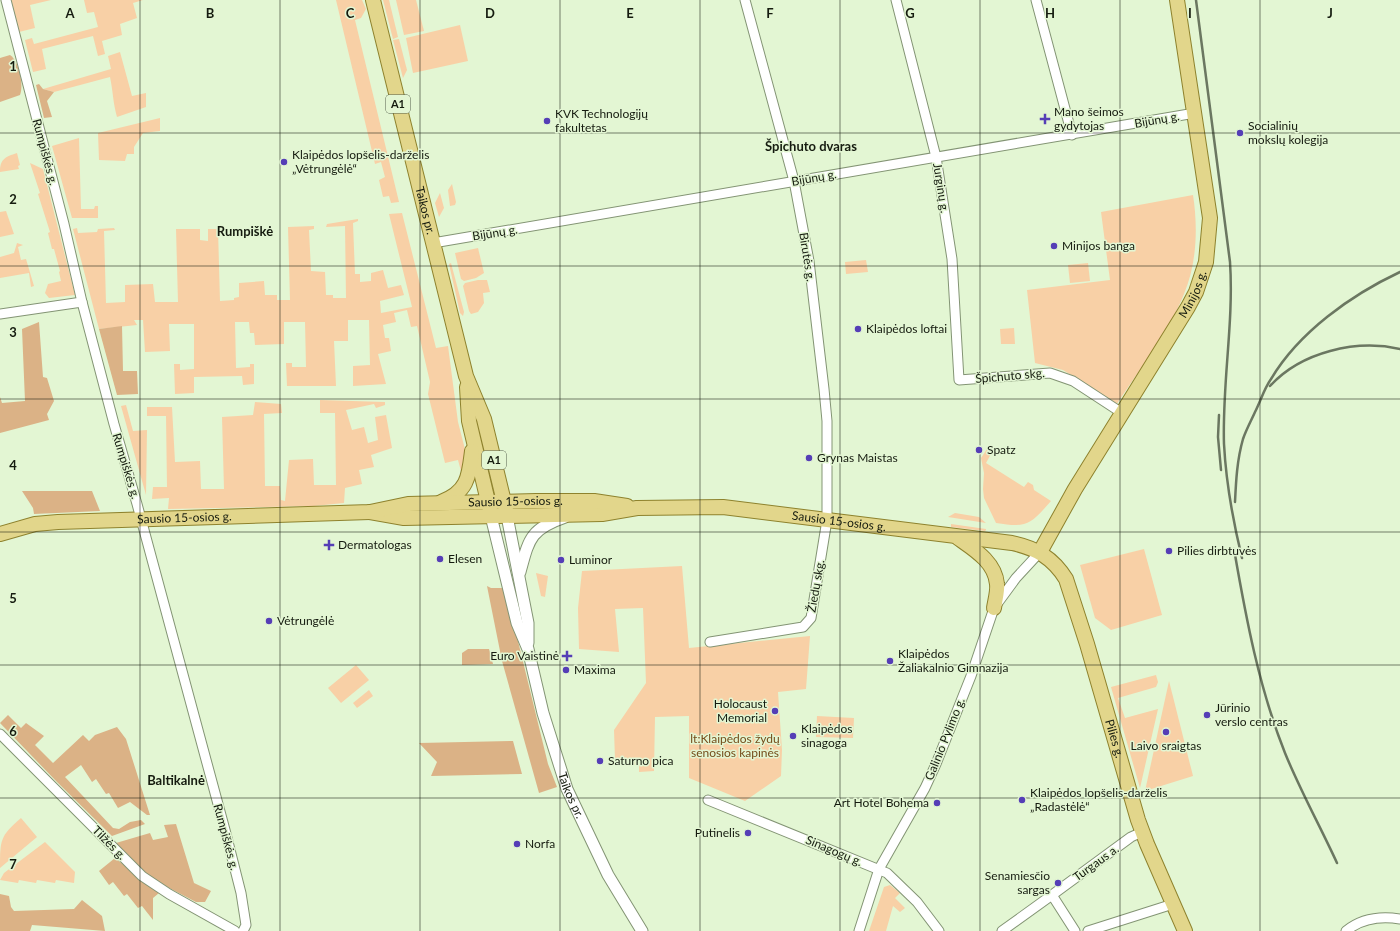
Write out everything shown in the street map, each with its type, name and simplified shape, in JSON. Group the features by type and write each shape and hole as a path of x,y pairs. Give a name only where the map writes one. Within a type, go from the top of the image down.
{"main road":[{"name":"Taikos pr.","path":"373,0 466,376 484,419 507,516"},
{"name":"Minijos g.","path":"1040,552 1122,413 1188,307 1196,292 1206,262 1210,218 1177,0"},
{"name":"Taikos pr.","path":"466,376 469,421 491,516"},
{"path":"436,503 456,494 469,478 473,441"},
{"name":"Sausio 15-osios g.","path":"0,534 35,524 58,522 370,512 408,504 594,501 637,508"},
{"name":"Sausio 15-osios g.","path":"370,512 404,518 602,514 637,508 723,507 1012,543 1040,552"},
{"path":"958,537 984,558 995,574 997,585 994,608"},
{"name":"Pilies g.","path":"1040,552 1060,570 1072,594 1142,832 1185,931"}],"street":[{"name":"Rumpiškės g.","path":"6,0 114,424 225,830 241,893 246,925 243,931"},
{"name":"Birutės g.","path":"745,0 794,181 809,261 825,405 827,520"},
{"name":"Jurginų g.","path":"896,0 936,157 952,259 959,380"},
{"path":"1036,0 1072,135"},
{"name":"Bijūnų g.","path":"433,243 1195,113"},
{"path":"0,314 82,302"},
{"name":"Špichuto skg.","path":"959,380 1050,373 1074,381 1122,413"},
{"path":"520,575 529,541 534,534 553,521 572,514"},
{"name":"Taikos pr.","path":"491,516 517,623 528,649 543,713 566,789 608,875 642,931"},
{"name":"Taikos pr.","path":"507,516 520,575 528,623 528,649"},
{"name":"Žiedų skg.","path":"710,642 803,627 811,618 827,520"},
{"name":"Galinio Pylimo g.","path":"859,931 879,869 932,774 971,676 994,608 1016,578 1040,552"},
{"name":"Tilžės g.","path":"0,734 142,876 169,894 235,931"},
{"name":"Sinagogų g.","path":"708,800 879,869 893,877 918,902 939,931"},
{"name":"Turgaus a.","path":"1002,931 1131,837 1142,832"},
{"path":"1052,895 1075,931"},
{"path":"1088,931 1173,904"},
{"path":"1346,931 1360,922 1370,919 1400,919"}],"green space":[{"path":"11,0 51,0 30,5 35,28 19,32"},
{"path":"84,0 143,0 133,3 137,18 120,24 122,35 102,41 105,54 98,56 93,36 42,49 46,69 33,72 25,40 32,38 34,44 98,27 94,12 87,13"},
{"path":"336,0 362,0 366,9 361,18 355,20 399,202 391,203 389,196 383,197 379,180 385,177 381,162 375,164"},
{"path":"383,0 389,0 398,37 393,39"},
{"path":"396,0 416,0 424,31 404,35"},
{"path":"460,25 468,61 413,73 406,38"},
{"path":"399,39 407,70 403,78 393,40"},
{"path":"120,52 132,96 146,93 146,107 117,117 110,77 54,92 43,89 111,69 108,56"},
{"path":"160,118 160,131 143,133 134,147 134,154 127,154 125,161 99,160 98,133"},
{"path":"79,138 81,209 94,209 95,206 98,206 98,218 72,218 52,146"},
{"path":"17,153 20,165 18,166 19,169 0,172 2,161"},
{"path":"30,163 43,169 75,295 49,298 45,293 48,284 61,281 60,271 54,249 52,249 48,233 50,232 38,194 40,193"},
{"path":"452,184 456,202 455,205 450,206 448,190"},
{"path":"440,193 444,208 439,217 435,203"},
{"path":"1193,195 1196,220 1194,257 1192,270 1184,294 1171,322 1154,350 1117,404 1063,370 1035,363 1027,290 1110,280 1101,212"},
{"path":"6,211 14,234 0,237 0,212"},
{"path":"402,213 436,348 448,346 458,422 468,461 462,475 458,460 445,463 428,394 430,382 417,326 411,327 407,310 394,313 396,322 383,325 385,338 389,338 391,351 378,354 386,384 353,386 353,366 370,365 369,320 348,320 348,341 334,341 336,386 287,386 286,363 292,363 292,367 306,367 305,322 284,322 284,344 255,345 254,333 250,333 249,322 235,322 236,368 250,367 250,364 254,364 254,384 243,385 242,376 194,377 194,393 175,394 174,364 180,364 180,370 194,369 194,324 169,324 170,351 145,352 143,320 134,320 137,325 99,329 73,229 77,228 78,233 97,232 98,229 114,228 115,230 104,231 106,303 125,302 125,285 153,284 155,302 178,302 176,229 200,229 200,240 208,241 208,229 218,229 220,301 234,300 234,298 239,297 239,283 264,281 265,295 277,295 277,300 290,300 288,227 314,226 314,229 309,230 311,271 325,272 326,295 333,295 333,298 346,298 345,226 326,227 327,224 358,219 358,221 353,223 355,274 360,274 360,282 371,281 371,273 383,270 388,288 401,285 404,295 380,301 381,313 412,307 389,214"},
{"path":"17,243 23,245 18,247 21,260 26,259 34,286 31,287 29,273 0,278 0,257 14,253"},
{"path":"478,248 484,273 476,278 464,281 461,279 455,253"},
{"path":"866,260 868,272 846,274 845,262"},
{"path":"451,263 464,312 463,316 460,313 449,264"},
{"path":"1088,263 1090,281 1070,283 1068,265"},
{"path":"478,280 487,280 490,292 483,293 484,303 478,312 471,314 463,286 465,283"},
{"path":"1014,328 1015,344 1001,344 1000,329"},
{"path":"320,400 385,402 385,405 376,408 374,404 346,410 352,430 364,427 368,443 378,440 375,417 386,415 392,448 371,455 374,467 359,470 362,484 345,488 344,503 314,506 168,509 169,498 152,499 153,487 167,487 166,416 147,416 147,407 172,407 175,462 200,461 201,489 224,489 222,417 253,415 255,402 281,404 282,413 264,414 265,486 280,486 281,500 285,501 289,460 313,459 314,485 336,485 335,413 320,413"},
{"path":"126,405 133,431 147,430 146,495 121,406"},
{"path":"987,449 992,452 986,463 1024,487 1028,482 1033,485 1034,490 1051,501 1033,520 1021,525 996,523 984,498 984,473 981,458"},
{"path":"955,513 979,517 986,523 948,517"},
{"path":"951,524 986,529 986,530 951,527"},
{"path":"1144,549 1162,615 1111,630 1095,618 1080,565"},
{"name":"lt:Klaipėdos žydų senosios kapinės","path":"682,566 689,648 810,636 806,689 778,692 782,750 781,776 745,801 689,778 689,716 655,717 654,771 639,772 639,765 633,765 633,760 615,760 614,730 646,683 643,608 615,609 619,652 579,649 578,608 582,571"},
{"path":"536,573 548,576 545,597 541,596"},
{"path":"356,665 369,680 341,703 328,688"},
{"path":"1156,675 1158,682 1156,687 1118,698 1125,718 1158,709 1140,788 1111,687"},
{"path":"1169,681 1193,776 1145,791"},
{"path":"369,690 373,696 357,708 353,703"},
{"path":"817,716 854,718 853,738 816,737"},
{"path":"21,818 37,837 0,868 0,851 5,834"},
{"path":"45,842 75,872 74,883 56,880 55,883 37,880 36,883 19,880 18,883 0,880 4,873"},
{"path":"890,885 900,893 895,898 905,908 900,912 893,906 886,931 869,931 884,887"}],"shaded area":[{"path":"10,55 16,62 20,74 21,91 20,95 0,102 0,58"},
{"path":"39,84 43,89 54,92 47,101 52,117 44,118 36,85"},
{"path":"39,322 43,377 47,378 54,401 47,414 49,420 0,433 0,397 2,403 25,401 22,329"},
{"path":"122,326 123,371 137,371 138,394 117,395 99,329"},
{"path":"22,491 92,491 100,511 34,514 33,508"},
{"path":"487,586 491,588 505,588 548,764 557,787 539,793 502,661 506,660 505,655 501,656"},
{"path":"468,649 489,649 493,664 462,665 462,653"},
{"path":"8,715 21,728 26,723 44,736 35,745 53,763 83,735 89,741 95,735 117,727 126,739 150,815 147,815 130,802 118,808 109,793 106,794 96,779 92,782 81,765 65,777 113,828 119,829 130,822 141,820 145,824 112,836 0,723"},
{"path":"513,741 522,774 431,776 437,762 419,743"},
{"path":"176,824 194,883 211,891 205,902 196,902 152,879 116,843 150,833 153,840 168,837 164,825"},
{"path":"115,858 159,893 153,898 153,920 142,906 138,908 127,894 124,896 113,882 109,885 99,871"},
{"path":"0,894 9,896 11,907 14,911 74,909 82,900 102,916 105,931 32,925 30,931 0,931"}],"railway":[{"path":"1196,0 1230,262 1231,285 1224,444 1230,501 1242,558"},
{"path":"1235,502 1236,478 1243,439 1266,387 1283,362 1296,346 1328,316 1363,292 1400,272"},
{"path":"1270,386 1297,364 1330,351 1348,347 1365,346 1383,346 1400,349"},
{"path":"1219,415 1218,437 1221,470"},
{"path":"1234,549 1254,652 1276,728 1297,781 1337,863"}],"place":[{"name":"Mano šeimos gydytojas","path":"1045,119"},
{"name":"KVK Technologijų fakultetas","path":"547,121"},
{"name":"Socialinių mokslų kolegija","path":"1240,133"},
{"name":"Klaipėdos lopšelis-darželis „Vėtrungėlė“","path":"284,162"},
{"name":"Minijos banga","path":"1054,246"},
{"name":"Klaipėdos loftai","path":"858,329"},
{"name":"Spatz","path":"979,450"},
{"name":"Grynas Maistas","path":"809,458"},
{"name":"Dermatologas","path":"329,545"},
{"name":"Pilies dirbtuvės","path":"1169,551"},
{"name":"Elesen","path":"440,559"},
{"name":"Luminor","path":"561,560"},
{"name":"Vėtrungėlė","path":"269,621"},
{"name":"Euro Vaistinė","path":"567,656"},
{"name":"Klaipėdos Žaliakalnio Gimnazija","path":"890,661"},
{"name":"Maxima","path":"566,670"},
{"name":"Holocaust Memorial","path":"775,711"},
{"name":"Jūrinio verslo centras","path":"1207,715"},
{"name":"Laivo sraigtas","path":"1166,732"},
{"name":"Klaipėdos sinagoga","path":"793,736"},
{"name":"Saturno pica","path":"600,761"},
{"name":"Klaipėdos lopšelis-darželis „Radastėlė“","path":"1022,800"},
{"name":"Art Hotel Bohema","path":"937,803"},
{"name":"Putinelis","path":"748,833"},
{"name":"Norfa","path":"517,844"},
{"name":"Senamiesčio sargas","path":"1058,883"}],"district":[{"name":"Špichuto dvaras","path":"811,146"},
{"name":"Rumpiškė","path":"245,231"},
{"name":"Baltikalnė","path":"176,780"}]}
